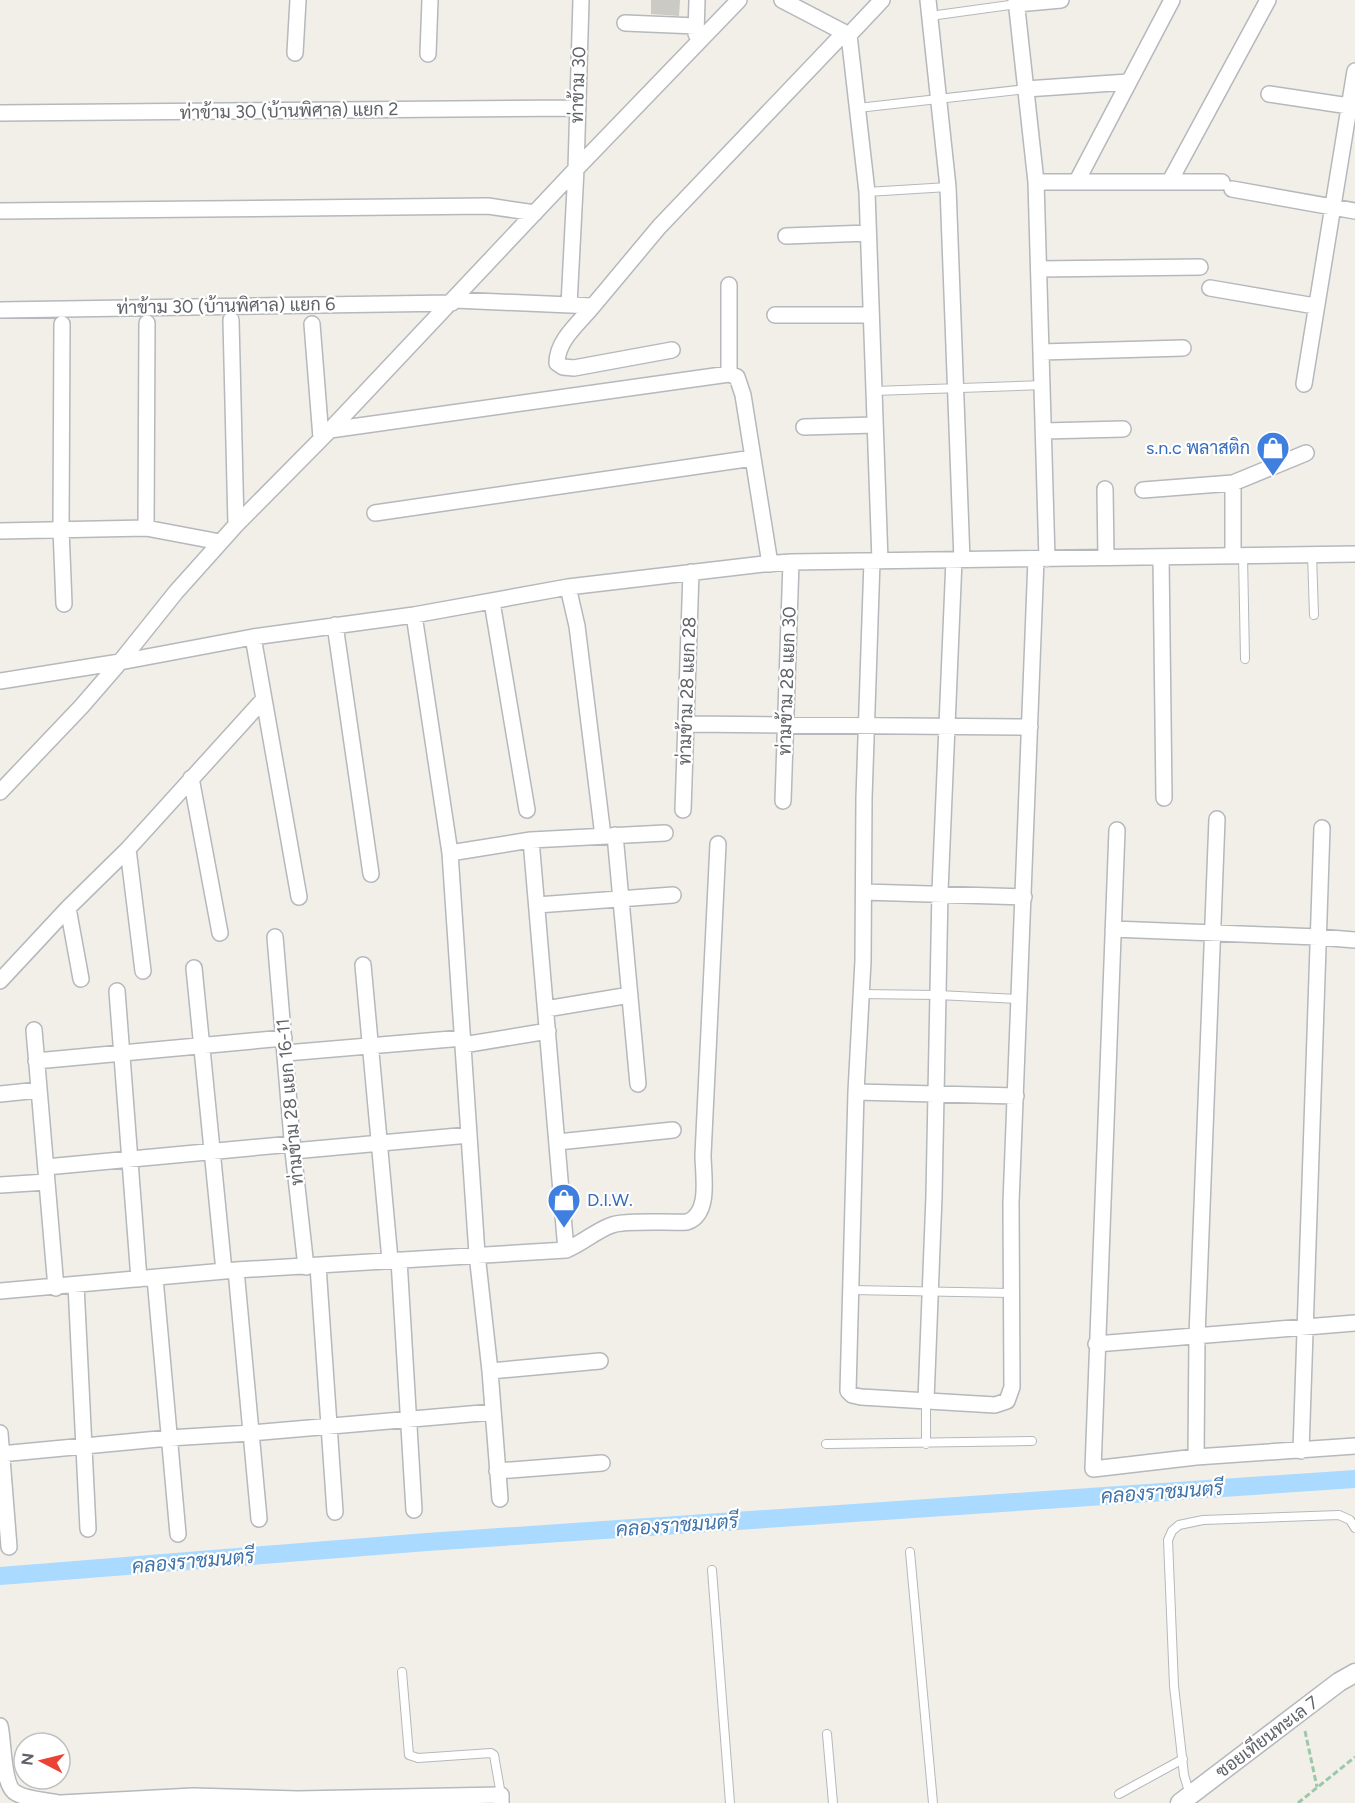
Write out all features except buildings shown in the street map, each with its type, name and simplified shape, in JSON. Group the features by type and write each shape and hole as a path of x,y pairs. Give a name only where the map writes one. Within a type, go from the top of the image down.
{"street":[{"path":"295,53 298,0"},
{"path":"428,54 430,0"},
{"name":"ท่าข้าม 30","path":"568,305 576,169 580,0"},
{"path":"695,46 697,0"},
{"path":"0,792 81,707 220,542 326,434 739,0"},
{"path":"782,0 847,34"},
{"path":"672,350 574,368 563,367 557,363 557,352 562,343 659,227 882,0"},
{"path":"847,34 867,192 875,425 876,561 866,725 864,892 848,1391 852,1395 861,1397 995,1405 1007,1401 1012,1387 1011,1203 1030,727 1042,559 1044,431 1036,182 1016,2 1061,0"},
{"path":"1077,181 1172,0"},
{"path":"1170,181 1268,0"},
{"path":"926,1400 940,894 958,560 957,388 948,187 929,8"},
{"path":"625,23 696,26"},
{"path":"1304,384 1355,71"},
{"path":"1026,90 1128,82"},
{"path":"1269,94 1349,106"},
{"name":"ท่าข้าม 30 (บ้านพิศาล) แยก 2","path":"0,114 577,108"},
{"path":"1036,182 1170,181 1227,186 1355,211"},
{"path":"0,211 488,206 535,213"},
{"path":"786,236 868,233"},
{"path":"1039,269 1200,267"},
{"path":"729,285 729,374"},
{"path":"1210,288 1315,306"},
{"name":"ท่าข้าม 30 (บ้านพิศาล) แยก 6","path":"0,309 453,301 593,306"},
{"path":"775,315 871,315"},
{"path":"231,320 236,525"},
{"path":"146,528 147,323"},
{"path":"62,324 64,604"},
{"path":"312,324 326,434"},
{"path":"1041,352 1182,348"},
{"path":"326,434 729,374 736,377 740,383 770,564"},
{"path":"804,427 875,425"},
{"path":"1044,431 1123,429"},
{"path":"1143,490 1233,483 1306,453"},
{"path":"375,513 753,458"},
{"path":"1233,483 1238,555"},
{"path":"1105,489 1106,557"},
{"path":"0,531 146,528 220,542"},
{"path":"0,681 120,662 253,637 414,615 568,587 791,562 1355,554"},
{"path":"1161,556 1164,798"},
{"name":"ท่ามข้าม 28 แยก 30","path":"783,801 791,562"},
{"name":"ท่ามข้าม 28 แยก 28","path":"683,810 691,572"},
{"path":"568,587 577,626 609,836 621,899 638,1084"},
{"path":"492,602 527,810"},
{"path":"414,615 450,853 477,1254 490,1371 500,1499"},
{"path":"335,625 371,874"},
{"path":"253,637 299,897"},
{"path":"0,981 68,908 128,849 263,700"},
{"path":"687,724 1030,727"},
{"path":"191,778 220,933"},
{"path":"1196,1457 1197,1336 1217,819"},
{"path":"1301,1451 1322,828"},
{"path":"1116,830 1093,1469 1196,1457 1355,1446"},
{"path":"450,853 531,840 665,833"},
{"path":"531,840 566,1250"},
{"path":"0,1292 230,1271 566,1250 580,1245 600,1230 615,1223 695,1220 701,1211 718,844"},
{"path":"128,849 143,971"},
{"path":"864,892 1024,897"},
{"path":"537,905 673,895"},
{"path":"68,908 81,979"},
{"path":"1113,929 1355,940"},
{"name":"ท่ามข้าม 28 แยก 16-11","path":"275,937 293,1148 312,1267 329,1425 335,1512"},
{"path":"363,965 379,1144 395,1260 409,1420 414,1510"},
{"path":"194,968 212,1150 251,1434 259,1519"},
{"path":"117,991 139,1279"},
{"path":"546,1009 630,995"},
{"path":"34,1030 56,1288"},
{"path":"286,1053 463,1041 548,1031"},
{"path":"36,1061 285,1038"},
{"path":"0,1094 39,1090"},
{"path":"856,1092 1016,1096"},
{"path":"558,1142 673,1130"},
{"path":"0,1185 130,1159 212,1150 379,1144 469,1135"},
{"path":"155,1278 178,1534"},
{"path":"76,1285 88,1529"},
{"path":"1096,1344 1355,1323"},
{"path":"490,1371 600,1361"},
{"path":"1,1454 169,1438 251,1434 329,1425 493,1413"},
{"path":"0,1433 9,1547"},
{"path":"497,1471 602,1463"},
{"name":"ซอยเทียนทะเล 7","path":"1185,1799 1355,1673"},
{"path":"0,1726 7,1782 11,1790 22,1796 60,1803 193,1796 298,1799 501,1799"}],"lane":[{"path":"929,8 1016,2"},
{"path":"858,108 1026,90"},
{"path":"867,192 948,187"},
{"path":"874,391 1042,385"},
{"path":"1312,554 1314,615"},
{"path":"1238,555 1245,659"},
{"path":"861,994 1020,999"},
{"path":"851,1290 1011,1293"},
{"path":"926,1400 926,1444"},
{"path":"826,1444 1032,1441"},
{"path":"1185,1799 1183,1759 1174,1686 1168,1554 1168,1540 1172,1531 1179,1525 1203,1520 1339,1515 1350,1520 1355,1528"},
{"path":"910,1552 933,1803"},
{"path":"712,1570 730,1803"},
{"path":"402,1672 409,1755 418,1758 491,1753 494,1755 501,1799"},
{"path":"827,1734 833,1803"},
{"path":"1119,1794 1183,1759"}],"path":[{"path":"1305,1731 1317,1787"},
{"path":"1298,1803 1355,1757"}],"waterway":[{"name":"คลองราชมนตรี","path":"0,1576 427,1542 1355,1479"}],"place":[{"name":"s.n.c พลาสติก","path":"1273,477"},
{"name":"D.I.W.","path":"564,1229"}]}
